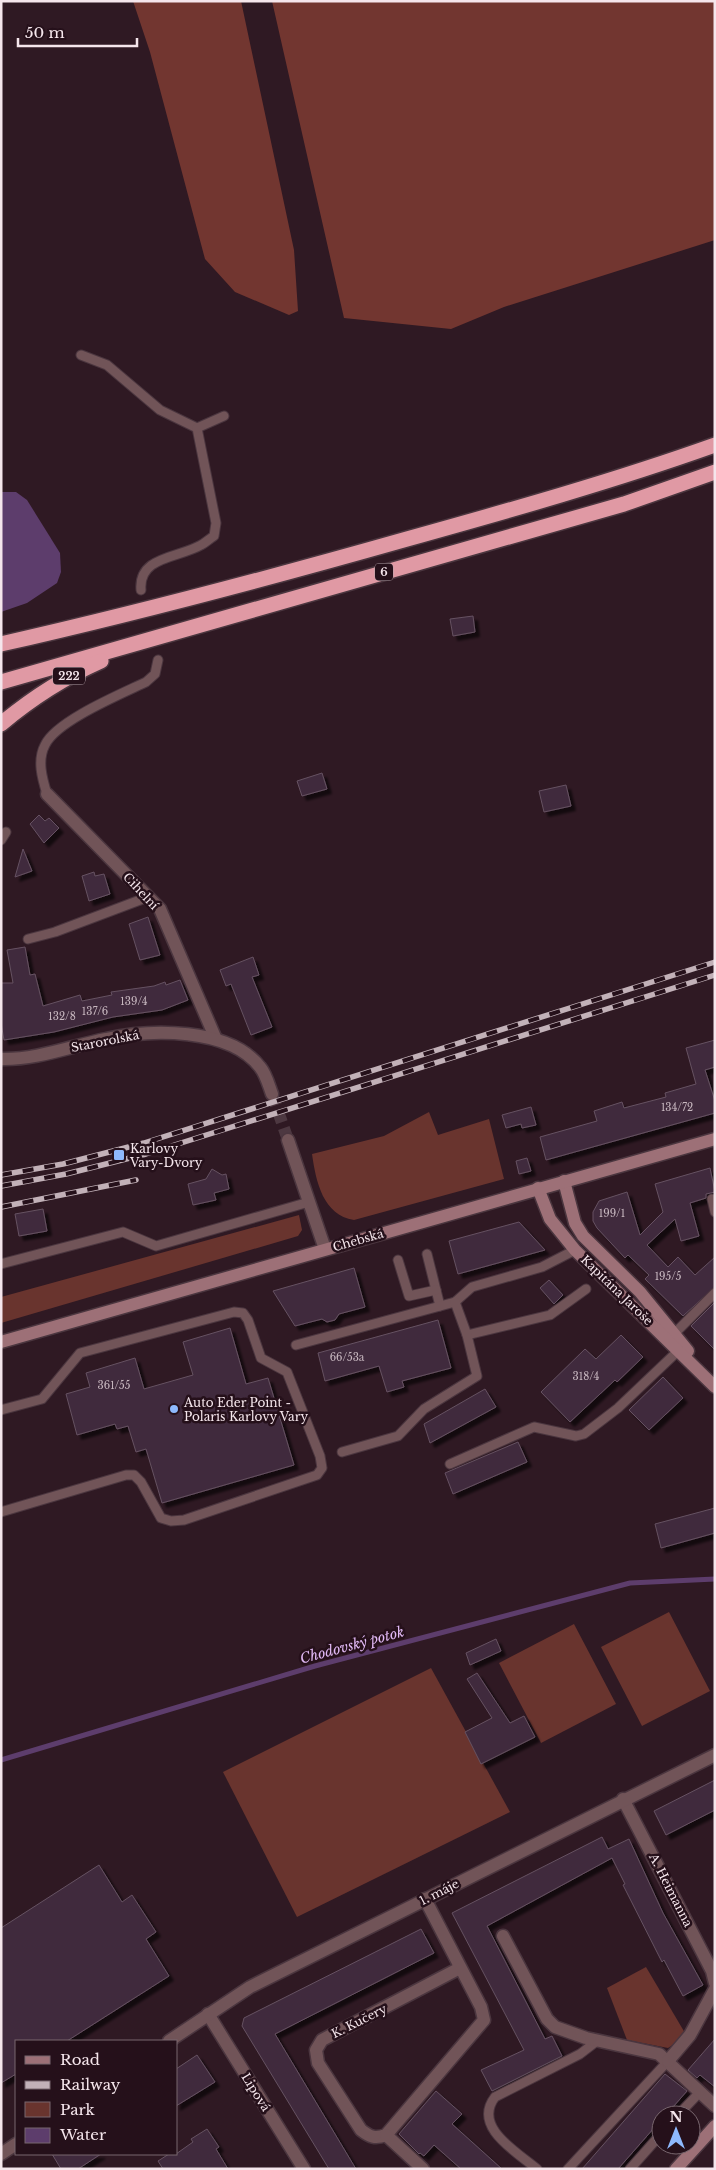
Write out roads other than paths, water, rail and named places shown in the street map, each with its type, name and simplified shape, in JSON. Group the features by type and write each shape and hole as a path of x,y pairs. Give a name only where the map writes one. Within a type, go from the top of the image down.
{"highway":[{"name":"6","path":"1,651 71,628 283,574 528,505 645,470 715,445"},
{"name":"6","path":"1,682 624,504 715,472"},
{"path":"1,644 71,628"},
{"name":"222","path":"1,724 35,696 79,671 144,641"}],"street":[{"name":"Cihelní","path":"47,794 160,909 214,1037"},
{"name":"Starorolská","path":"1,1059 38,1056 129,1035 151,1033 214,1037 252,1058 261,1068 272,1094"},
{"name":"Chebská","path":"1,1342 715,1139"},
{"path":"288,1140 325,1249"},
{"name":"Kapitána Jaroše","path":"564,1181 575,1223 583,1236 640,1292 675,1332 712,1385"},
{"name":"Kapitána Jaroše","path":"538,1188 550,1219 575,1250 679,1350 712,1385"},
{"name":"1. máje","path":"171,2040 250,1987 623,1799 715,1755"},
{"name":"A. Heimanna","path":"623,1799 712,1971 715,1983"},
{"path":"423,2169 386,2135 484,2020 481,2007 425,1899"},
{"path":"503,1936 548,2019 555,2027 597,2040 659,2054 715,2106"},
{"name":"K. Kučery","path":"386,2135 377,2138 368,2137 361,2130 318,2063 316,2050 322,2040 460,1968"},
{"path":"668,2061 690,2035 715,1989"},
{"name":"Lipová","path":"208,2014 304,2169"},
{"path":"676,2169 715,2126"},
{"path":"1,2154 15,2145"}],"lane":[{"path":"81,355 107,365 160,410 197,428 224,416"},
{"path":"141,590 140,580 144,571 157,560 201,545 214,536 216,523 197,428"},
{"path":"47,794 40,763 45,744 55,731 78,716 146,682 155,674 158,660"},
{"path":"28,939 55,932 148,897"},
{"path":"712,1199 715,1212"},
{"path":"1,1264 123,1232 156,1246 309,1202"},
{"path":"296,1345 455,1302 472,1287 542,1267 575,1250"},
{"path":"427,1254 440,1306"},
{"path":"398,1260 409,1296 436,1290"},
{"path":"467,1335 550,1315 586,1289"},
{"path":"675,1332 715,1293"},
{"path":"342,1452 398,1436 424,1409 477,1376 467,1335 455,1302"},
{"path":"1,1410 42,1399 80,1353 234,1312 243,1313 248,1320 260,1358 287,1372 320,1456 322,1468 317,1475 184,1520 171,1521 161,1518 141,1482 134,1475 126,1475 1,1512"},
{"path":"450,1464 534,1427 576,1436 584,1434 618,1408 679,1350"},
{"path":"537,2169 494,2132 488,2118 489,2105 495,2097 580,2054 597,2040"},
{"path":"568,2169 668,2061"},
{"path":"688,2105 700,2092"},
{"path":"630,2169 651,2145"}],"water":[{"path":"1,492 16,492 27,500 60,553 61,572 57,583 27,603 1,612"}],"waterway":[{"name":"Chodovský potok","path":"1,1760 315,1666 630,1583 715,1579"}],"tunnel":[{"path":"272,1094 288,1140"}],"railway":[{"path":"1,1175 63,1164 144,1143 715,962"},
{"path":"1,1186 66,1174 146,1154 715,975"},
{"path":"1,1207 136,1180"}],"place":[{"name":"Karlovy Vary-Dvory","path":"119,1155"},
{"name":"Auto Eder Point - Polaris Karlovy Vary","path":"174,1409"}]}
